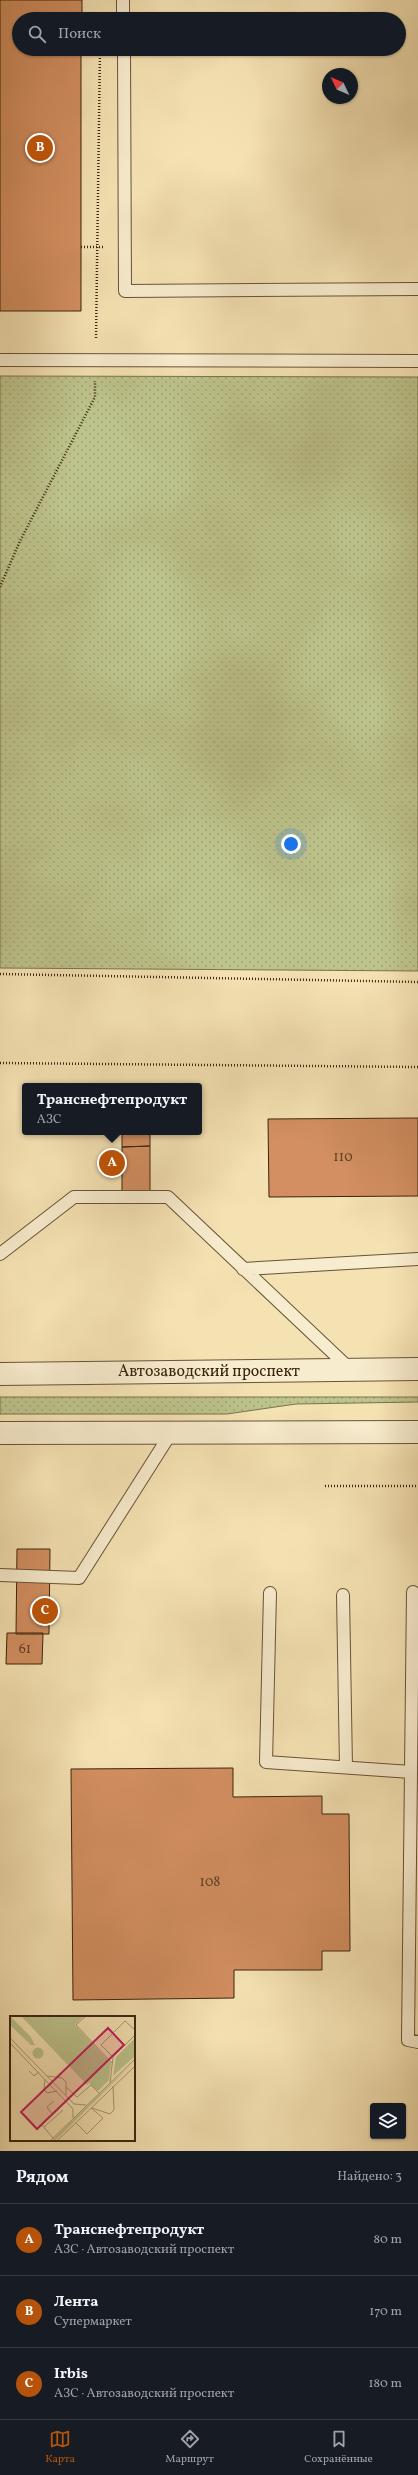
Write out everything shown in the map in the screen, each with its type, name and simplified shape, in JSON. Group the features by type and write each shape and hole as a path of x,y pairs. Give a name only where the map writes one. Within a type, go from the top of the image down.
{"street":[{"name":"Автозаводский проспект","path":"0,1374 353,1371 418,1369"},
{"path":"0,1433 418,1432"}],"lane":[{"path":"123,0 123,12"},
{"path":"124,56 125,291 418,289"},
{"path":"0,360 96,359 418,361"},
{"path":"0,1254 74,1197 168,1198 353,1371"},
{"path":"243,1269 418,1259"},
{"path":"0,1575 79,1578 171,1433"},
{"path":"413,1592 408,2040 418,2042"},
{"path":"270,1593 266,1762 411,1772"},
{"path":"343,1595 346,1767"}],"path":[{"path":"0,587 20,541 95,397 100,56"},
{"path":"0,974 418,982"},
{"path":"0,1063 418,1067"},
{"path":"326,1486 418,1486"}],"green space":[{"path":"0,376 418,377 418,971 0,968"},
{"path":"0,1397 418,1397 418,1402 296,1404 227,1414 0,1414"}],"building":[{"path":"0,0 82,0 82,12 12,12 12,56 81,56 81,311 0,311"},
{"path":"418,1118 418,1196 269,1197 268,1119"},
{"path":"122,1135 150,1135 150,1146 122,1147"},
{"path":"150,1146 150,1203 122,1203 122,1147"},
{"path":"17,1549 50,1549 49,1634 16,1634"},
{"path":"7,1633 43,1633 42,1664 6,1664"},
{"path":"233,1768 233,1797 322,1796 322,1814 349,1814 350,1951 322,1951 322,1970 234,1970 234,1998 73,2000 71,1769"}],"place":[{"name":"Лента","path":"40,148"},
{"name":"Транснефтепродукт","path":"112,1163"},
{"name":"Irbis","path":"45,1611"}]}
